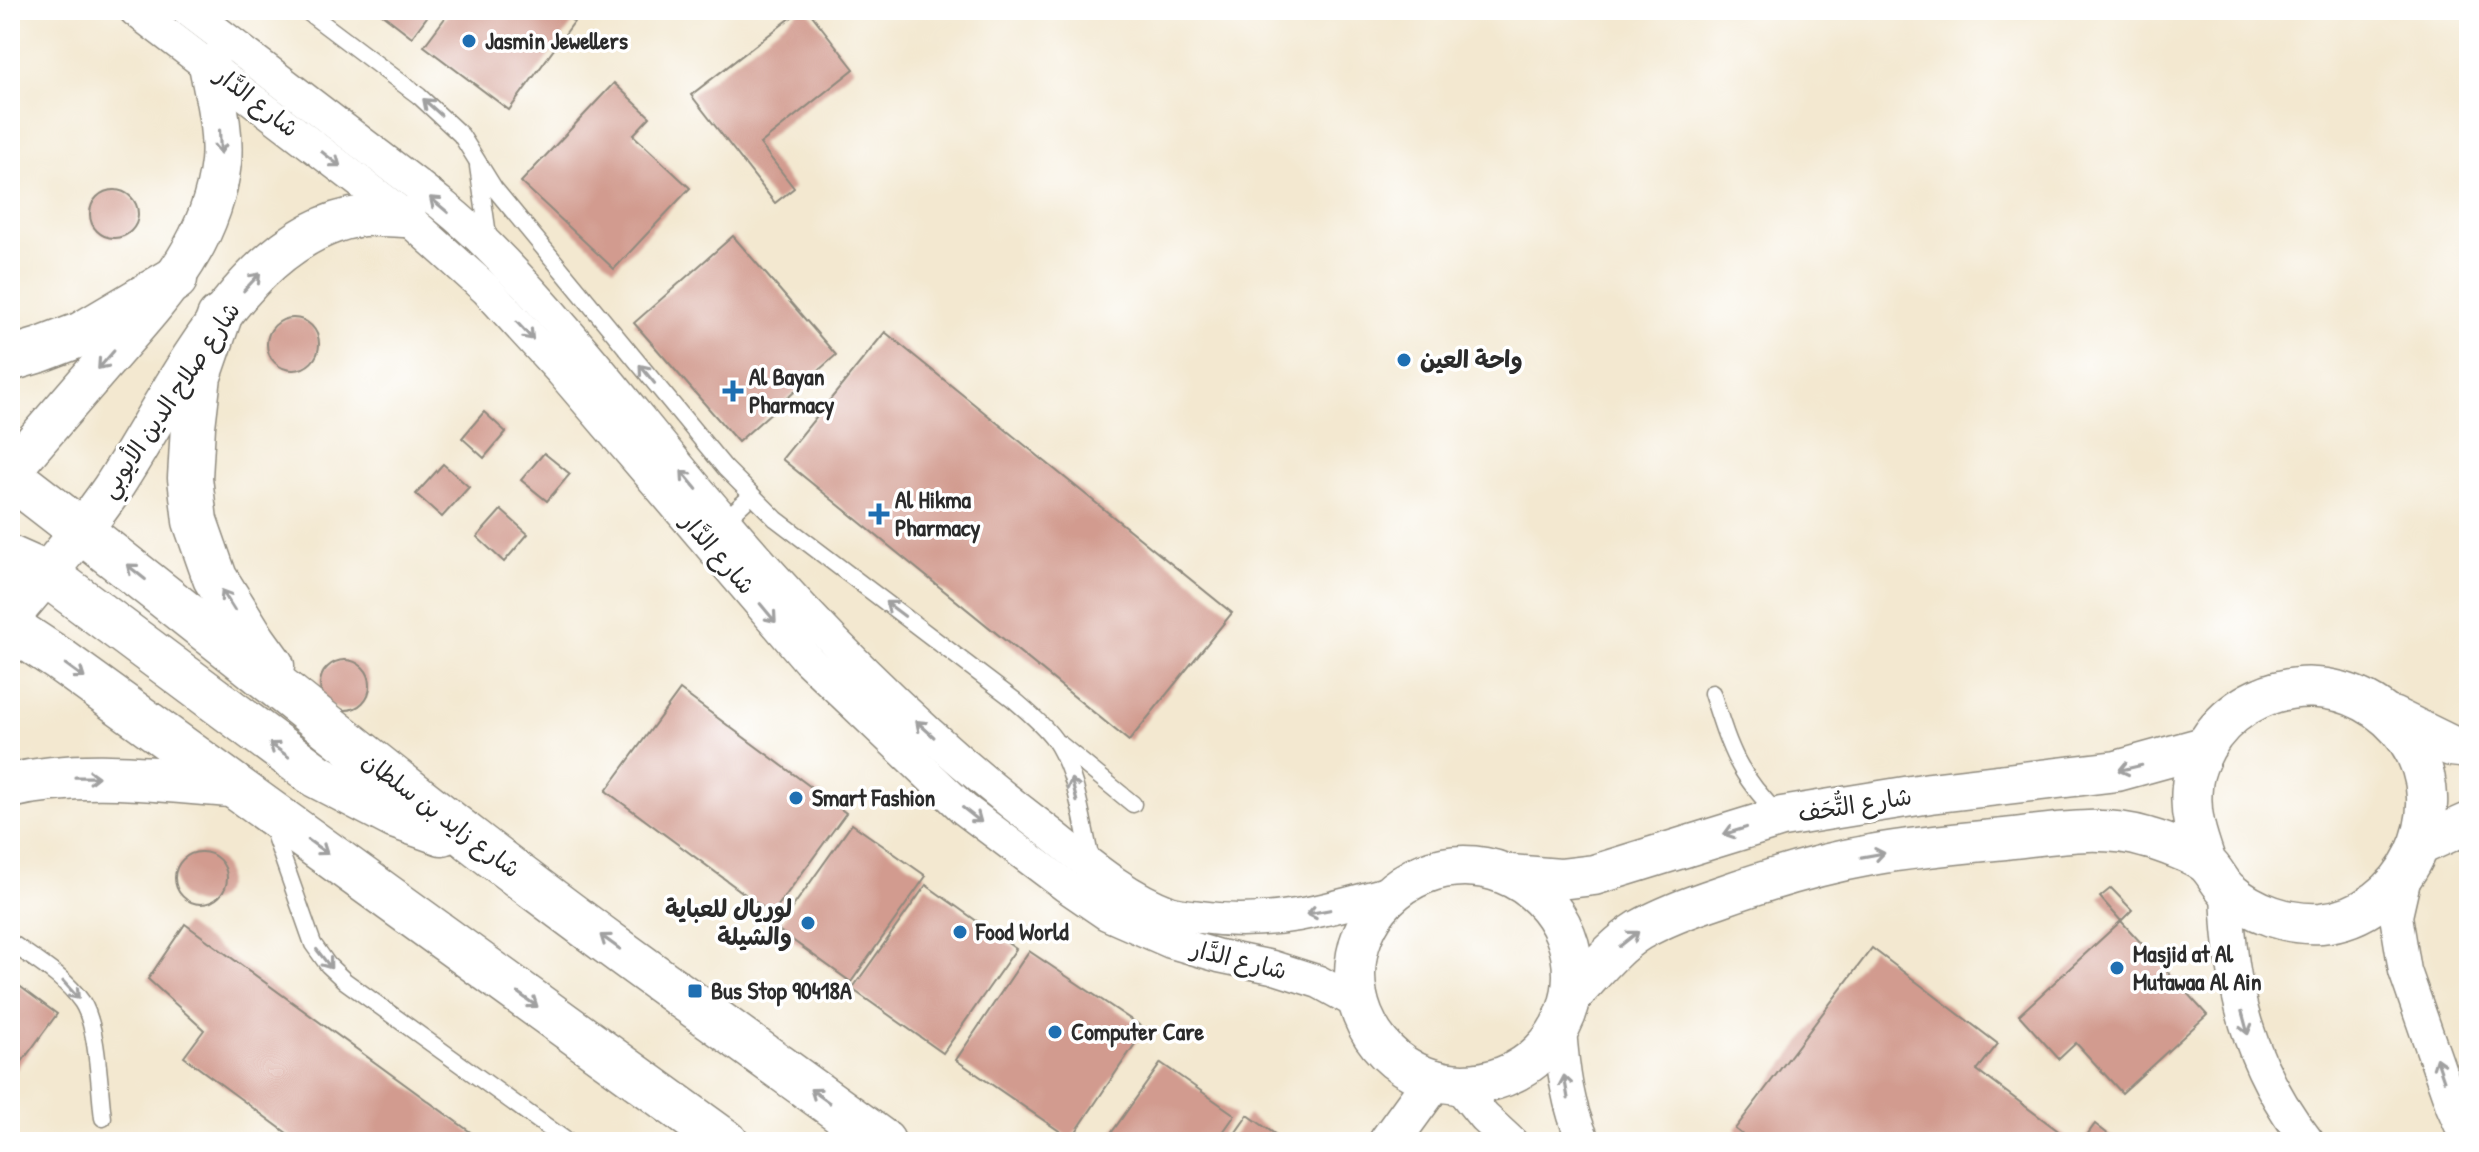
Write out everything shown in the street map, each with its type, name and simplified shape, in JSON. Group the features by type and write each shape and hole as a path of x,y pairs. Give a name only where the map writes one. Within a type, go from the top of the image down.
{"highway":[{"path":"10,359 82,334 175,279"},
{"path":"219,318 199,376 193,426 190,478 195,521 215,578 254,641 305,710"},
{"name":"شارع زايد بن سلطان","path":"10,474 475,843 883,1142"},
{"path":"10,538 82,530"},
{"path":"28,566 317,776 394,816 475,843"},
{"path":"10,627 60,660 726,1142"},
{"path":"10,786 75,777 129,777 248,797"}],"street":[{"name":"شارع الدَّار","path":"135,10 406,217 486,289 562,372 808,660 964,809 1107,914 1171,942 1319,982 1359,1004"},
{"name":"شارع الدَّار","path":"188,10 402,174 490,247 724,521 795,598 914,719 987,785 1092,866 1123,888 1171,913 1221,920 1275,919 1325,911 1393,891"},
{"path":"10,474 175,279 200,236 221,161 219,119 209,65"},
{"name":"شارع صلاح الدين الأيوبي","path":"10,617 28,566 82,530 113,487 183,370 219,318 274,258 334,224 364,216 406,217"},
{"path":"2308,1142 2282,1109 2253,1050 2234,976 2217,877 2192,825 2192,784 2204,747 2226,719 2254,699 2287,687 2322,686 2355,695 2385,714 2451,746 2469,748"},
{"path":"2385,714 2409,741 2423,774 2428,810 2396,916 2405,971 2452,1106 2468,1142"},
{"name":"شارع التُّحَف","path":"1510,875 1560,879 1594,875 1782,817 1930,793 2117,771 2204,747"},
{"path":"1584,1142 1566,1091 1567,1012 1573,958 1562,924 1540,895 1510,875 1480,866 1449,865 1419,874 1393,891 1372,914 1360,942 1354,973 1359,1004 1370,1030 1386,1052 1408,1069 1446,1082 1482,1083 1506,1077 1528,1065 1546,1049 1567,1012 1613,952 1638,932 1673,913 1750,886 1868,855 2085,831 2124,832 2151,839 2217,877 2255,910 2287,921 2321,923 2354,915 2383,897 2413,859 2469,823"},
{"path":"1389,1142 1446,1082"},
{"path":"1446,1082 1511,1142"}],"lane":[{"path":"305,10 419,96 461,135 494,188 751,496 776,519 1013,699 1054,740 1133,804"},
{"path":"476,156 490,247"},
{"path":"724,521 751,496"},
{"path":"1712,693 1739,768 1755,791 1782,817"},
{"path":"1054,740 1069,770 1092,866"},
{"path":"248,797 313,944 328,965 345,981 568,1142"},
{"path":"10,942 59,977 84,1005 91,1022 103,1118"}],"building":[{"path":"377,10 432,10 412,37"},
{"path":"451,10 558,10 574,22 509,110 424,46"},
{"path":"801,10 808,10 854,69 760,144 794,188 775,203 691,95"},
{"path":"614,83 650,117 633,135 690,188 614,269 521,182"},
{"path":"114,190 123,191 131,197 137,205 137,223 131,231 123,237 114,238 105,237 97,231 91,223 90,214 91,205 97,197 105,191"},
{"path":"733,236 836,355 738,442 634,323"},
{"path":"293,318 312,325 319,344 312,363 293,370 274,363 267,344 274,325"},
{"path":"885,332 1232,613 1129,741 782,459"},
{"path":"484,412 506,432 484,458 462,438"},
{"path":"544,453 570,474 547,501 521,480"},
{"path":"443,464 469,487 442,517 416,494"},
{"path":"501,510 528,534 504,562 477,537"},
{"path":"345,660 362,668 370,685 362,702 345,710 328,702 320,685 328,668"},
{"path":"680,690 846,813 772,914 606,791"},
{"path":"852,824 926,876 851,982 777,929"},
{"path":"201,852 219,860 227,878 219,896 201,904 183,896 175,878 183,860"},
{"path":"926,885 1016,949 943,1053 852,989"},
{"path":"2111,888 2132,910 2121,921 2100,897"},
{"name":"Masjid at Al Mutawaa Al Ain","path":"2121,921 2207,1015 2122,1093 2076,1043 2059,1059 2019,1015"},
{"path":"185,924 484,1142 299,1142 184,1057 204,1030 148,979"},
{"path":"1872,948 1998,1044 1977,1070 2073,1142 1752,1142 1735,1129"},
{"path":"1029,951 1145,1029 1071,1139 956,1060"},
{"path":"10,979 57,1014 10,1078"},
{"path":"1161,1063 1235,1115 1216,1142 1105,1142"},
{"path":"1248,1115 1286,1142 1229,1142"},
{"path":"2095,1124 2118,1142 2082,1142"}],"place":[{"name":"Jasmin Jewellers","path":"469,41"},
{"name":"واحة العين","path":"1404,360"},
{"name":"Al Bayan Pharmacy","path":"733,391"},
{"name":"Al Hikma Pharmacy","path":"879,514"},
{"name":"Smart Fashion","path":"796,798"},
{"name":"لوريال للعباية والشيلة","path":"808,923"},
{"name":"Food World","path":"960,932"},
{"name":"Masjid at Al Mutawaa Al Ain","path":"2117,968"},
{"name":"Bus Stop 90418A","path":"695,991"},
{"name":"Computer Care","path":"1055,1032"}]}
